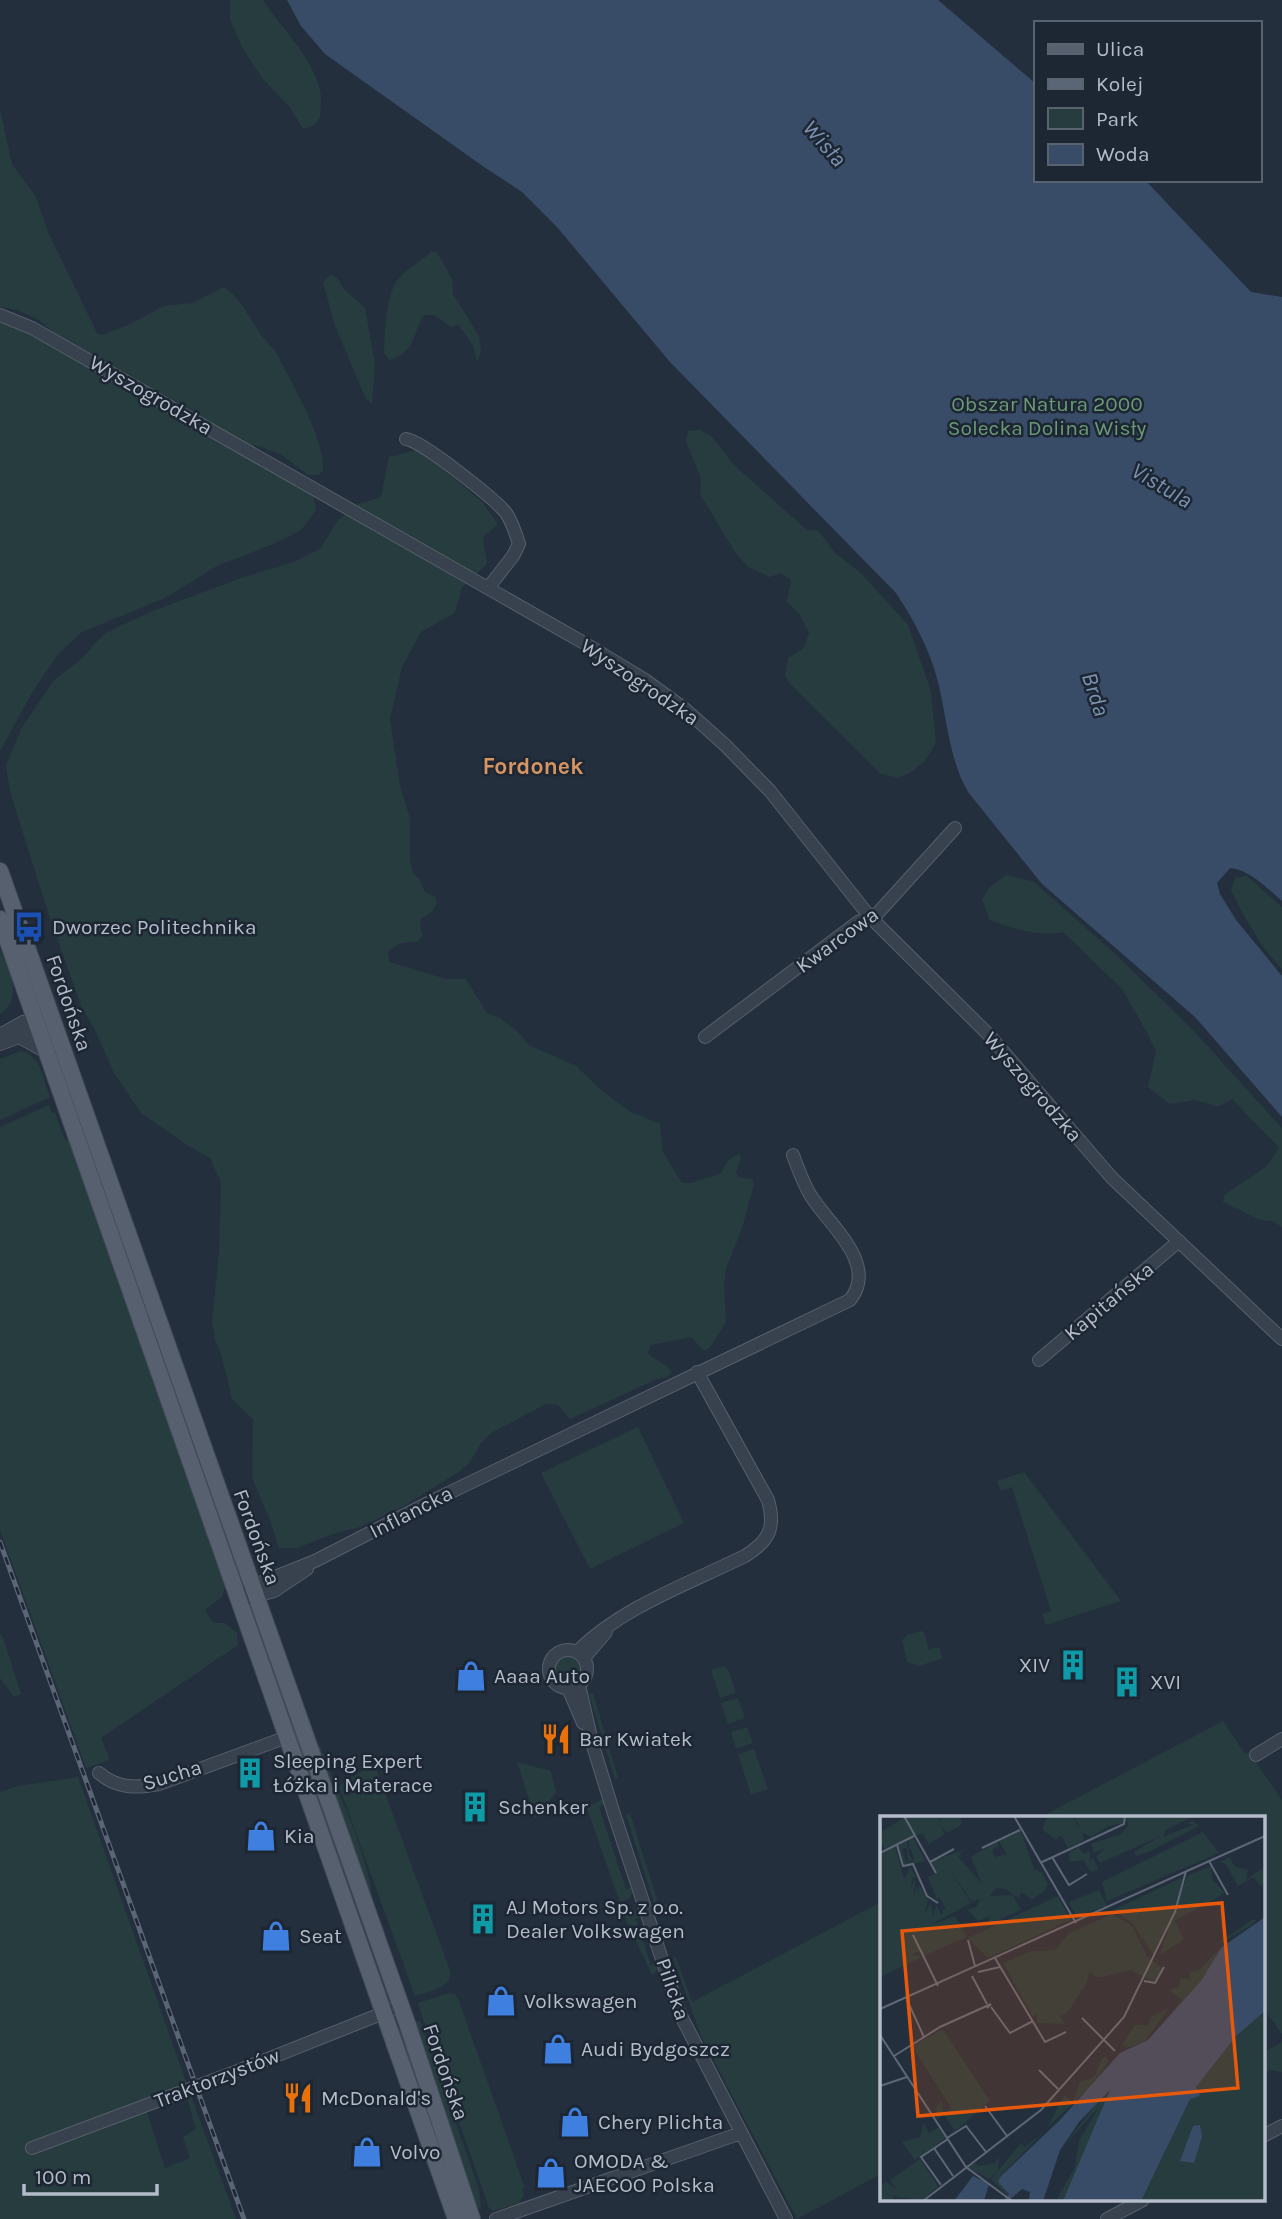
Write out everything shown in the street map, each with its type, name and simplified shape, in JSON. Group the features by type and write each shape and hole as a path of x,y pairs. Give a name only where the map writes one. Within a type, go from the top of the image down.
{"main road":[{"name":"Fordońska","path":"0,871 41,1021 46,1052 456,2219"},
{"name":"Fordońska","path":"0,919 143,1275 401,2006 472,2219"}],"street":[{"name":"Wyszogrodzka","path":"0,315 32,328 631,671 706,727 770,791 870,917 989,1035 1112,1178 1282,1339"},
{"path":"406,439 413,439 442,459 506,513 519,544 488,588"},
{"name":"Kwarcowa","path":"708,1039 858,922 877,914 955,828"},
{"path":"0,1035 41,1021"},
{"path":"0,1044 19,1037 41,1021"},
{"path":"19,1037 46,1052"},
{"name":"Inflancka","path":"254,1591 507,1464 842,1305 855,1294 859,1277 855,1255 811,1196 793,1155"},
{"name":"Kapitańska","path":"1039,1360 1179,1241"},
{"path":"580,1655 594,1634 615,1620 745,1556 762,1544 771,1527 772,1514 768,1500 697,1372"},
{"name":"Inflancka","path":"254,1591 274,1591 315,1561"},
{"path":"238,1600 254,1591"},
{"path":"264,1619 274,1591"},
{"path":"561,1651 580,1655 587,1669 584,1680 574,1686 560,1686 553,1681 550,1665 556,1654 561,1651"},
{"name":"Pilicka","path":"574,1686 680,2014 786,2219"},
{"name":"Sucha","path":"99,1773 107,1780 123,1786 159,1784 287,1737"},
{"path":"1256,1755 1282,1739"},
{"name":"Traktorzystów","path":"32,2148 401,2006"},
{"path":"1264,2135 1282,2126"},
{"path":"496,2219 741,2133"},
{"path":"1107,2219 1139,2202"}],"green space":[{"path":"230,0 263,0 303,54 316,77 321,93 320,118 313,126 303,129 289,106 262,78 243,49 230,20"},
{"path":"0,109 12,164 36,197 48,232 97,333 102,335 128,325 164,306 192,303 224,287 239,301 261,335 275,350 297,393 313,426 322,457 323,470 318,475 308,475 282,455 239,442 178,402 55,334 39,320 18,310 0,307"},
{"path":"431,252 437,252 452,279 453,294 479,336 481,351 477,363 474,347 459,325 451,327 434,315 424,315 404,353 389,360 384,353 387,313 395,284 403,274"},
{"path":"330,275 337,278 344,289 365,308 375,364 372,403 366,399 335,326 323,282"},
{"path":"0,321 25,331 313,493 316,510 301,530 278,542 217,566 165,598 82,632 59,653 33,691 0,751"},
{"path":"700,430 711,436 735,466 807,530 818,530 835,553 861,573 908,625 931,691 936,743 925,761 910,773 897,778 881,774 785,676 788,658 804,648 809,633 799,613 787,602 791,580 780,573 770,577 748,567 735,552 700,494 701,479 686,441 688,431"},
{"path":"420,449 483,503 498,524 483,537 487,564 462,587 455,613 421,632 402,667 390,719 400,786 410,818 410,859 413,874 419,878 425,892 435,897 437,902 433,911 421,919 423,934 418,941 402,943 392,948 388,952 390,962 446,979 466,979 487,1013 500,1018 529,1045 576,1066 601,1090 629,1111 660,1124 663,1152 682,1183 692,1183 721,1173 728,1160 739,1154 741,1158 736,1172 738,1177 752,1179 754,1185 742,1228 726,1269 726,1322 710,1348 703,1351 692,1337 651,1345 648,1353 672,1372 667,1377 657,1379 570,1419 558,1405 546,1404 491,1433 460,1471 404,1506 360,1527 297,1548 279,1548 252,1478 253,1420 232,1399 215,1340 212,1321 219,1252 221,1183 210,1158 141,1113 114,1073 81,1006 49,915 10,792 6,765 21,729 54,680 85,656 106,633 150,612 293,562 320,549 338,520 358,504 381,497 389,457"},
{"path":"1006,875 1034,882 1113,952 1192,1029 1282,1128 1282,1227 1272,1221 1260,1220 1223,1202 1224,1195 1266,1167 1279,1148 1232,1099 1218,1107 1195,1100 1170,1104 1148,1087 1156,1051 1123,990 1063,932 1046,934 1026,931 990,920 982,899 990,887"},
{"path":"1247,876 1282,907 1282,969 1254,932 1231,890 1235,878"},
{"path":"0,951 11,976 13,993 7,1008 0,1014"},
{"path":"21,1051 28,1053 37,1063 50,1097 0,1120 0,1059"},
{"path":"49,1105 52,1113 55,1113 65,1140 68,1140 77,1155 226,1585 222,1597 205,1610 213,1623 225,1623 237,1633 238,1645 101,1738 110,1760 86,1768 0,1530 0,1127"},
{"path":"638,1427 684,1523 590,1569 541,1473"},
{"path":"1024,1472 1121,1601 1046,1625 1042,1614 1051,1611 1012,1487 1000,1491 997,1481"},
{"path":"257,1625 305,1746 392,2000 390,2003 253,1627"},
{"path":"924,1632 929,1650 939,1647 943,1658 919,1666 907,1662 902,1640 907,1635"},
{"path":"0,1633 21,1694 14,1697 0,1678"},
{"path":"568,1656 579,1663 580,1668 573,1679 568,1680 557,1673 556,1668 563,1657"},
{"path":"723,1666 728,1669 736,1693 720,1698 711,1670"},
{"path":"593,1693 618,1778 615,1779 589,1694"},
{"path":"738,1698 745,1718 728,1724 721,1703"},
{"path":"1223,1721 1245,1754 1249,1752 1282,1800 1282,2034 1264,2009 1264,1816 1043,1816"},
{"path":"747,1727 753,1743 736,1749 731,1732"},
{"path":"320,1746 357,1837 372,1894 362,1879 317,1749"},
{"path":"754,1749 768,1789 751,1795 738,1754"},
{"path":"517,1762 551,1771 556,1793 535,1818"},
{"path":"374,1763 451,1973 442,1986 415,1996 339,1786"},
{"path":"78,1777 187,2084 144,2103 165,2168 190,2158 183,2137 196,2129 186,2095 190,2093 236,2219 0,2219 0,1792 18,1786"},
{"path":"604,1798 606,1804 599,1807 626,1889 633,1888 630,1898 620,1903 587,1808"},
{"path":"630,1813 659,1906 677,1901 678,1905 657,1912 626,1815"},
{"path":"880,1903 880,2175 797,2219 701,2036 673,1958 676,1957 692,2002"},
{"path":"631,1909 641,1913 642,1916 636,1919 651,1965 658,1963 656,1972 652,1975 622,1911"},
{"path":"449,1993 455,1994 459,2001 525,2188 522,2189 524,2196 519,2203 493,2211 489,2208 418,2003"},
{"path":"420,2021 479,2189 481,2210 475,2205 413,2022"},
{"path":"400,2029 466,2219 461,2219 395,2031"},
{"path":"1282,2042 1282,2072 1270,2070 1264,2073 1264,2052"}],"water":[{"name":"Obszar Natura 2000 Solecka Dolina Wisły","path":"287,0 938,0 1034,82 1034,182 1147,182 1251,292 1282,297 1282,901 1258,880 1237,869 1230,868 1217,883 1220,894 1236,920 1282,976 1282,1117 1195,1017 1042,884 968,792 953,752 931,658 896,593 670,362 557,227 522,192 325,54 301,26"}],"railway":[{"path":"0,1542 244,2219"}],"place":[{"name":"Dworzec Politechnika","path":"29,927"},
{"name":"XIV","path":"1073,1665"},
{"name":"Aaaa Auto","path":"471,1676"},
{"name":"XVI","path":"1127,1682"},
{"name":"Bar Kwiatek","path":"556,1739"},
{"name":"Sleeping Expert Łóżka i Materace","path":"250,1773"},
{"name":"Schenker","path":"475,1807"},
{"name":"Kia","path":"261,1836"},
{"name":"AJ Motors Sp. z o.o. Dealer Volkswagen","path":"483,1919"},
{"name":"Seat","path":"276,1936"},
{"name":"Volkswagen","path":"501,2001"},
{"name":"Audi Bydgoszcz","path":"558,2049"},
{"name":"McDonald's","path":"298,2098"},
{"name":"Chery Plichta","path":"575,2122"},
{"name":"Volvo","path":"367,2152"},
{"name":"OMODA & JAECOO Polska","path":"551,2173"}],"district":[{"name":"Fordonek","path":"533,766"}],"water label":[{"name":"Wisła","path":"825,143"},
{"name":"Vistula","path":"1162,485"},
{"name":"Brda","path":"1096,694"}]}
